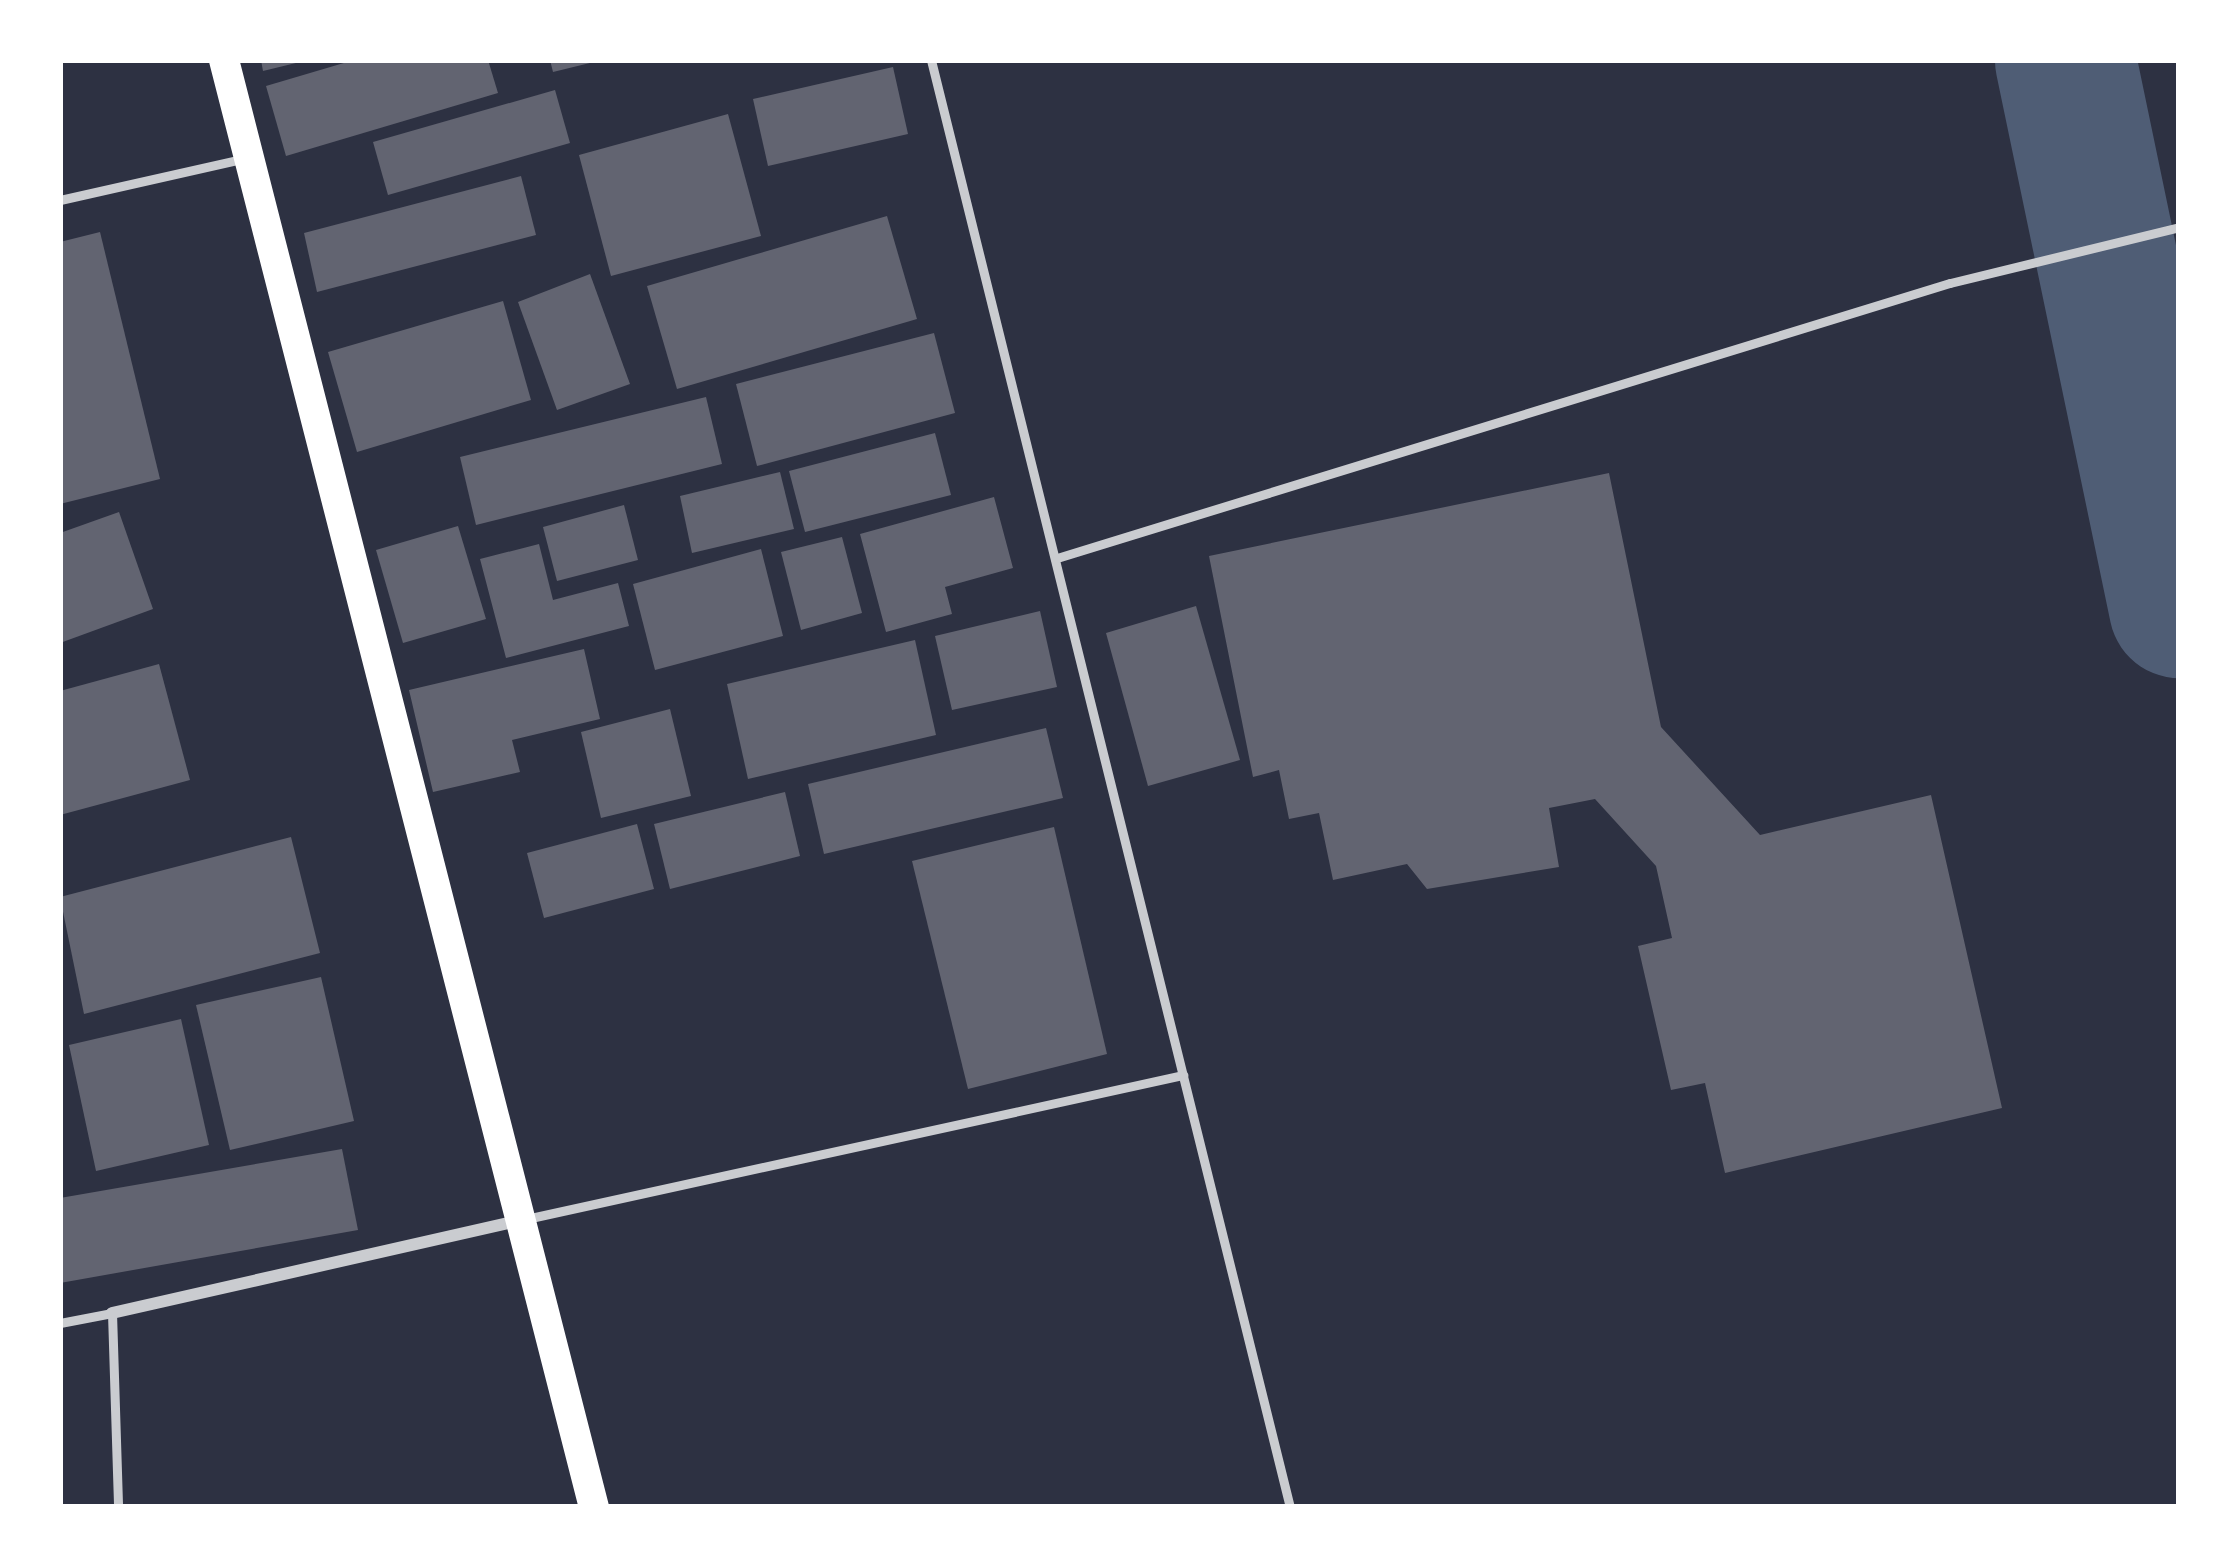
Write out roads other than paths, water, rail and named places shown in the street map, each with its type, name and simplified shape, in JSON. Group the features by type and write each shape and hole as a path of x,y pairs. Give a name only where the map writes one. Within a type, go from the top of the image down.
{"main road":[{"path":"224,60 594,1507"}],"street":[{"path":"112,1313 524,1219"}],"lane":[{"path":"931,60 1291,1507"},
{"path":"60,200 249,157"},
{"path":"1057,558 1950,283 2179,227"},
{"path":"524,1219 1183,1075"},
{"path":"60,1323 112,1313 118,1507"}],"waterway":[{"path":"2065,60 2179,607"}]}
